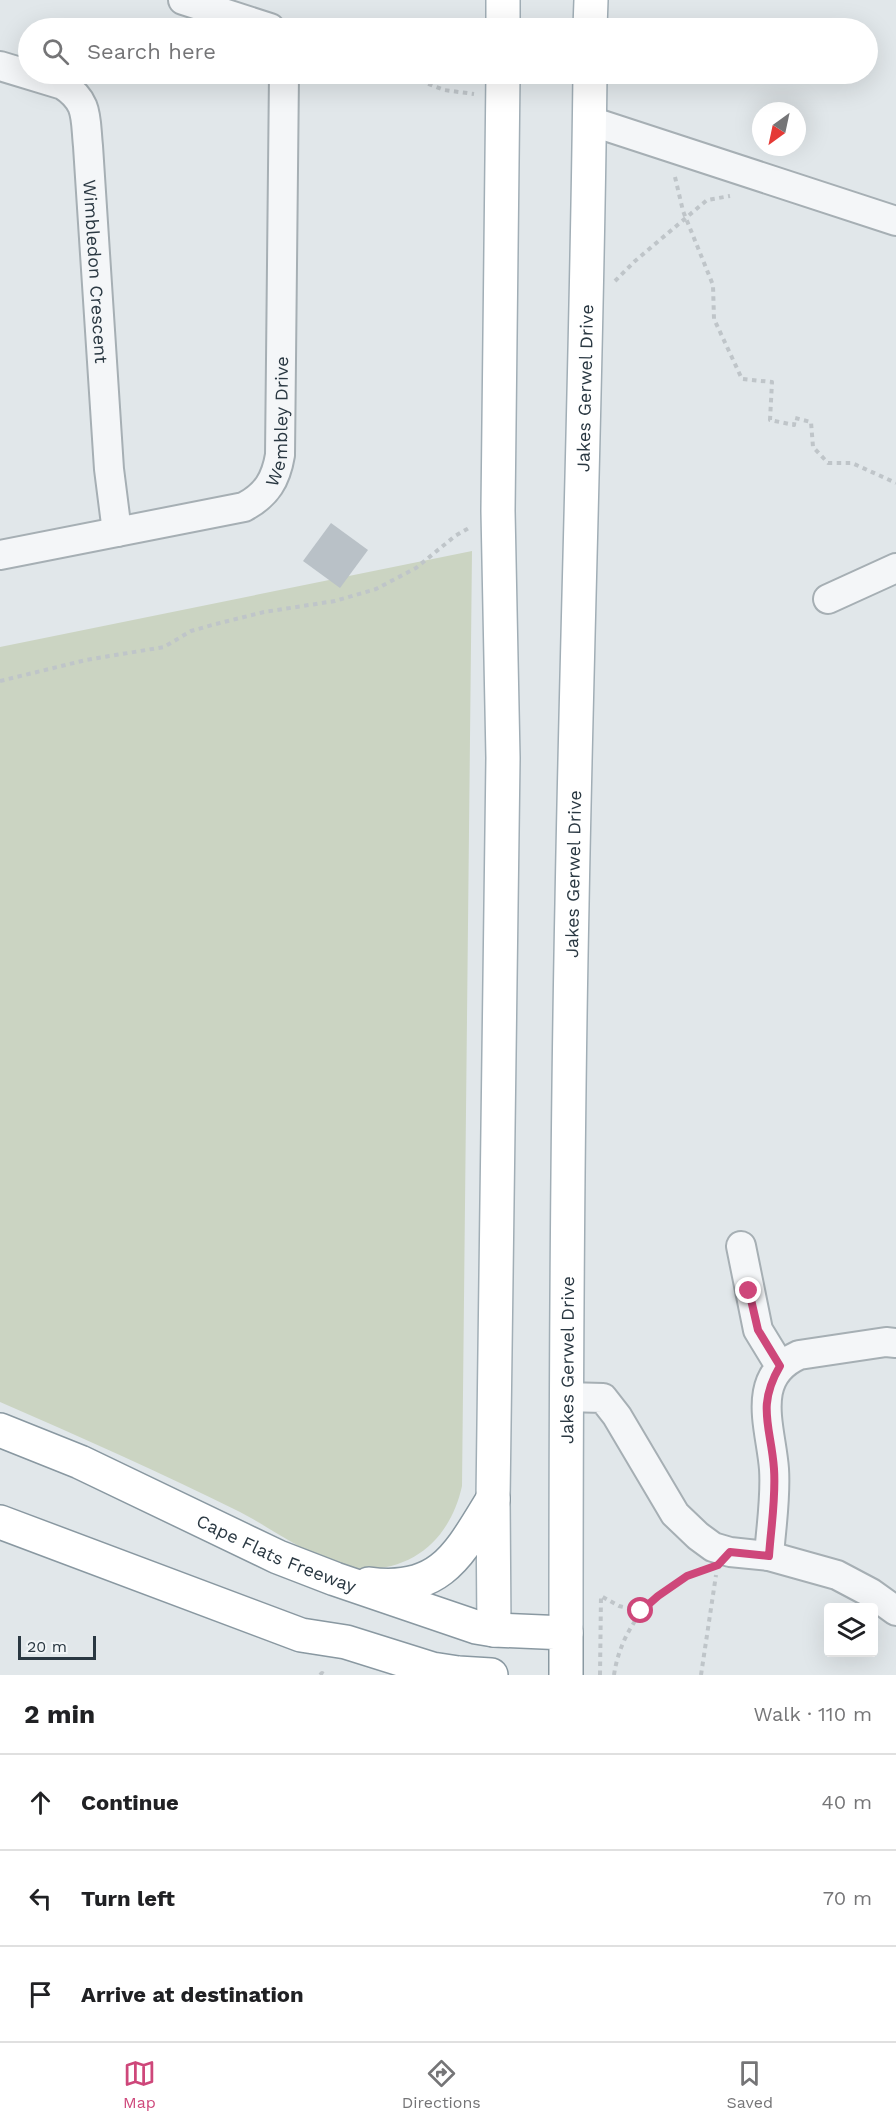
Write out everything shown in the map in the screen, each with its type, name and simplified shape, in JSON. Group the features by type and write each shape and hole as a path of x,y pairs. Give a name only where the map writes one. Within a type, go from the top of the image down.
{"main road":[{"path":"503,0 503,18"},
{"path":"590,18 591,0"},
{"path":"301,1635 346,1642 432,1668 458,1673 492,1675 503,770 498,511 503,84"},
{"name":"Jakes Gerwel Drive","path":"566,1675 566,1397 572,903 590,84"},
{"name":"Cape Flats Freeway","path":"0,1430 80,1462 278,1557 424,1611 476,1627 494,1630 566,1633"},
{"path":"335,1579 379,1585 400,1585 439,1572 459,1553 493,1499"},
{"path":"0,1522 301,1635 384,1675"}],"street":[{"path":"183,0 239,18"},
{"name":"Wimbledon Crescent","path":"0,66 18,71"},
{"name":"Wimbledon Crescent","path":"60,84 71,90 83,104 88,146 108,469 117,532"},
{"name":"Wembley Drive","path":"0,555 244,507 265,493 277,472 280,455 284,84"},
{"path":"590,121 896,221"},
{"path":"828,599 896,568"},
{"path":"741,1246 758,1330 780,1366"},
{"path":"769,1556 774,1468 765,1403 768,1388 780,1366 799,1355 896,1342"},
{"path":"566,1397 603,1398 617,1416 675,1514 713,1546 724,1559 769,1556 837,1575 871,1593 896,1611"}],"path":[{"path":"429,84 444,90 472,94 500,84"},
{"path":"675,149 673,171 686,218 713,285 714,319 742,379 772,382 770,420 794,425 795,418 811,422 813,447 828,464 852,462 896,483"},
{"path":"587,283 613,283 635,261 707,200 742,193 751,174"},
{"path":"0,681 86,660 164,647 191,632 212,625 264,612 335,601 376,589 416,568 455,536 498,511"},
{"path":"614,1675 626,1635 641,1611 687,1576 724,1559"},
{"path":"701,1675 724,1559"},
{"path":"600,1675 601,1596 619,1606 641,1611"},
{"path":"320,1675 322,1673 325,1675"}],"green space":[{"path":"472,551 462,1486 449,1520 428,1547 399,1563 382,1568 363,1569 348,1567 317,1555 240,1512 0,1402 0,647"}],"building":[{"path":"331,523 368,550 340,588 303,561"}],"route":[{"path":"641,1611 687,1576 718,1565 730,1552 769,1556 774,1468 765,1403 768,1388 780,1366 758,1330 749,1291"}]}
